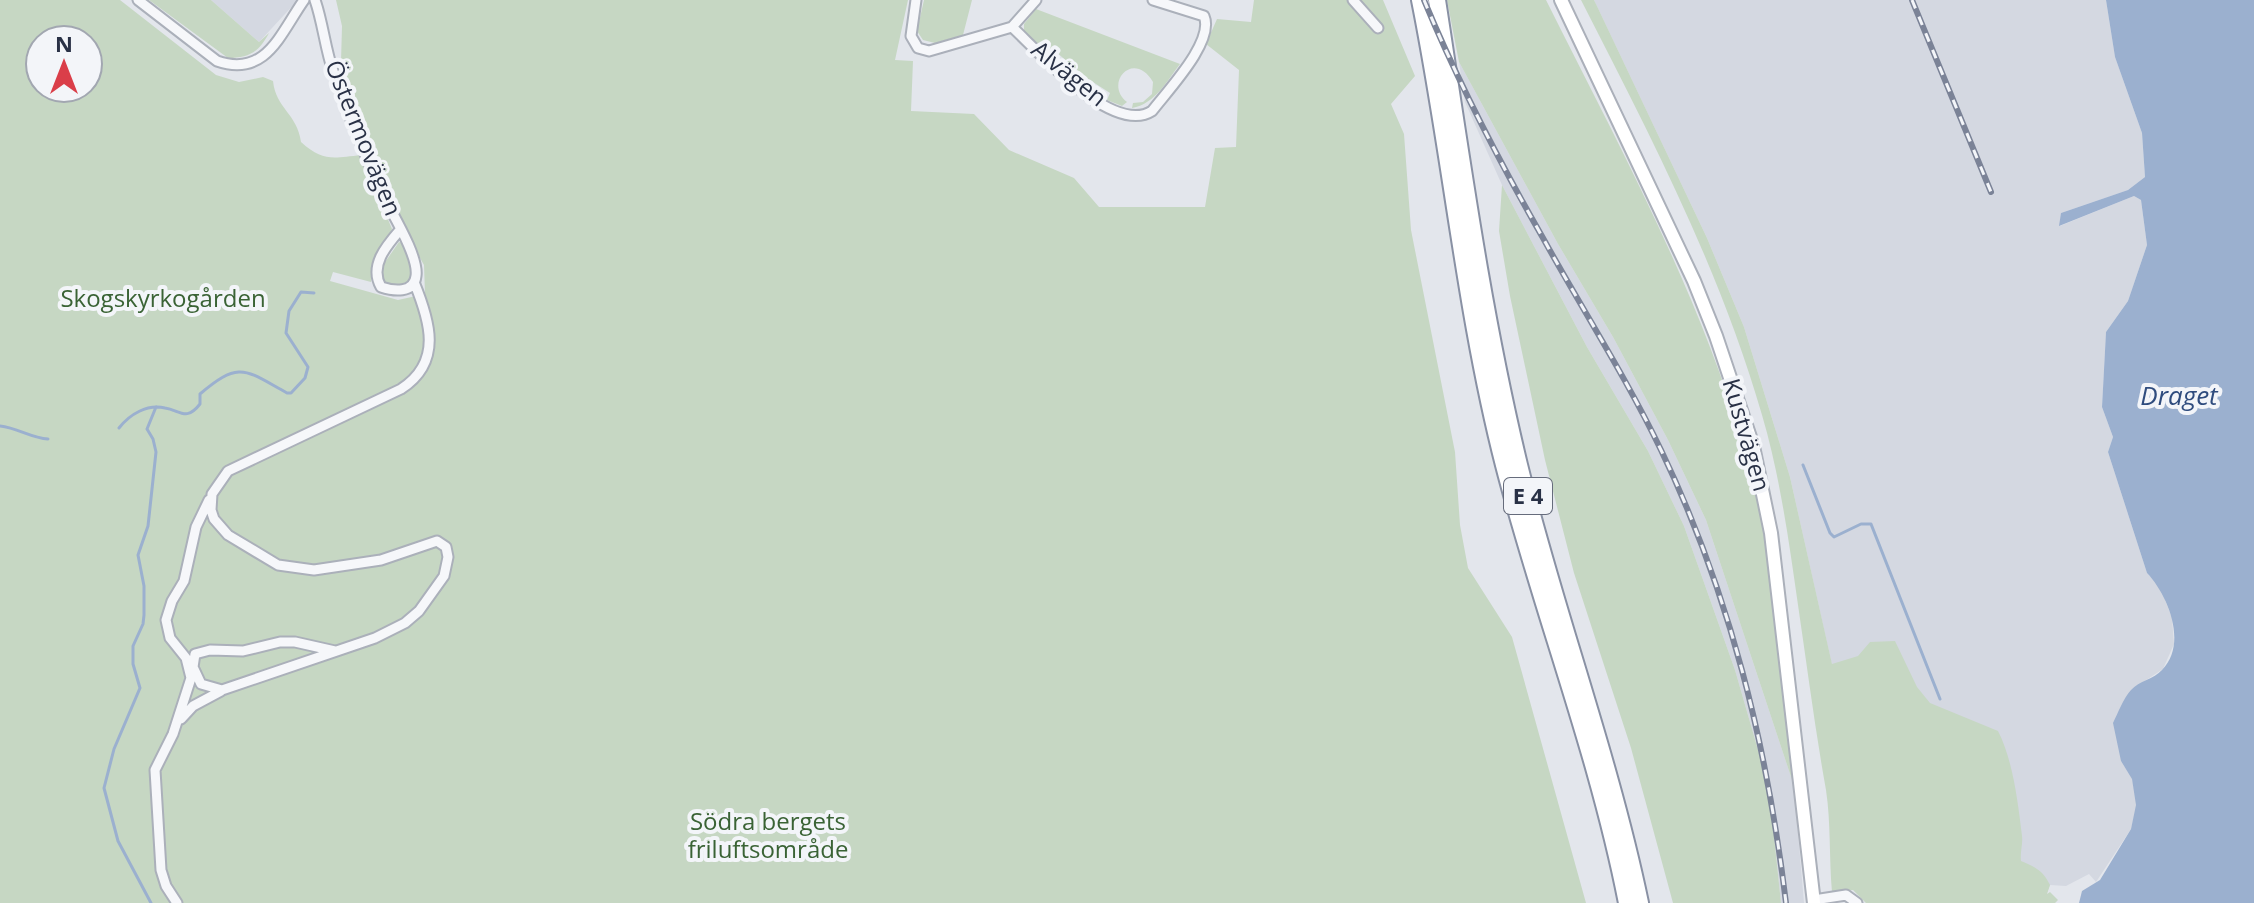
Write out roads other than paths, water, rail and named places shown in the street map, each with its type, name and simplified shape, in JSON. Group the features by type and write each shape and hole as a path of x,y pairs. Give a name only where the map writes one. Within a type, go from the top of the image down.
{"highway":[{"name":"E 4","path":"1420,0 1435,71 1469,296 1487,392 1505,466 1600,788 1627,903"},
{"name":"E 4","path":"1437,0 1502,389 1520,468 1602,748 1640,903"}],"main road":[{"name":"Kustvägen","path":"1561,0 1694,281 1753,446 1771,533 1814,901"}],"street":[{"path":"138,0 217,61 242,66 254,64 271,49 304,0"},
{"name":"Östermovägen","path":"315,0 332,68 371,170 400,230 415,262 414,282 395,291 381,287 376,272 382,254 400,230"},
{"name":"Alvägen","path":"916,0 911,36 916,46 929,51 1012,27 1036,0"},
{"name":"Alvägen","path":"1012,27 1091,98 1127,115 1143,117 1152,111 1202,44 1208,25 1204,16 1153,0"},
{"path":"1353,0 1378,28"},
{"path":"177,903 166,886 161,870 155,770 177,725 190,687 190,669 179,647 170,638 166,620 172,601 184,581 200,516 228,471 416,380 428,356 430,343 428,323 414,282"},
{"path":"177,725 193,706 222,690 393,630 419,611 444,576 448,557 446,547 437,541 381,560 314,570 278,565 240,543 219,526 211,510 212,494"},
{"path":"222,690 201,684 193,667 195,654 210,650 243,651 280,642 295,642 335,651"},
{"path":"1814,901 1846,895 1857,903"}],"water":[{"name":"Draget","path":"2106,0 2254,0 2254,903 2079,903 2082,891 2100,880 2131,829 2136,805 2132,779 2121,761 2113,723 2131,690 2162,670 2174,647 2168,607 2147,573 2108,452 2113,437 2102,407 2106,332 2128,301 2147,245 2141,200 2134,196 2059,226 2061,213 2128,190 2145,177 2142,133 2115,57"}],"waterway":[{"path":"119,428 134,414 152,407 187,414 200,404 200,394 234,373 252,374 291,393 305,378 308,367 286,333 289,311 301,292 314,293"},
{"path":"151,903 118,841 104,788 114,749 140,688 133,664 133,646 144,615 144,586 138,555 148,526 156,452 147,429 156,407"},
{"path":"0,426 48,439"},
{"path":"1803,465 1834,537 1861,524 1871,524 1940,699"}],"railway":[{"path":"1424,0 1495,150 1633,396 1685,504 1707,559 1742,671 1768,786 1786,903"},
{"path":"1912,0 1991,192"}],"park label":[{"name":"Skogskyrkogården","path":"163,299"},
{"name":"Södra bergets friluftsområde","path":"768,836"}]}
